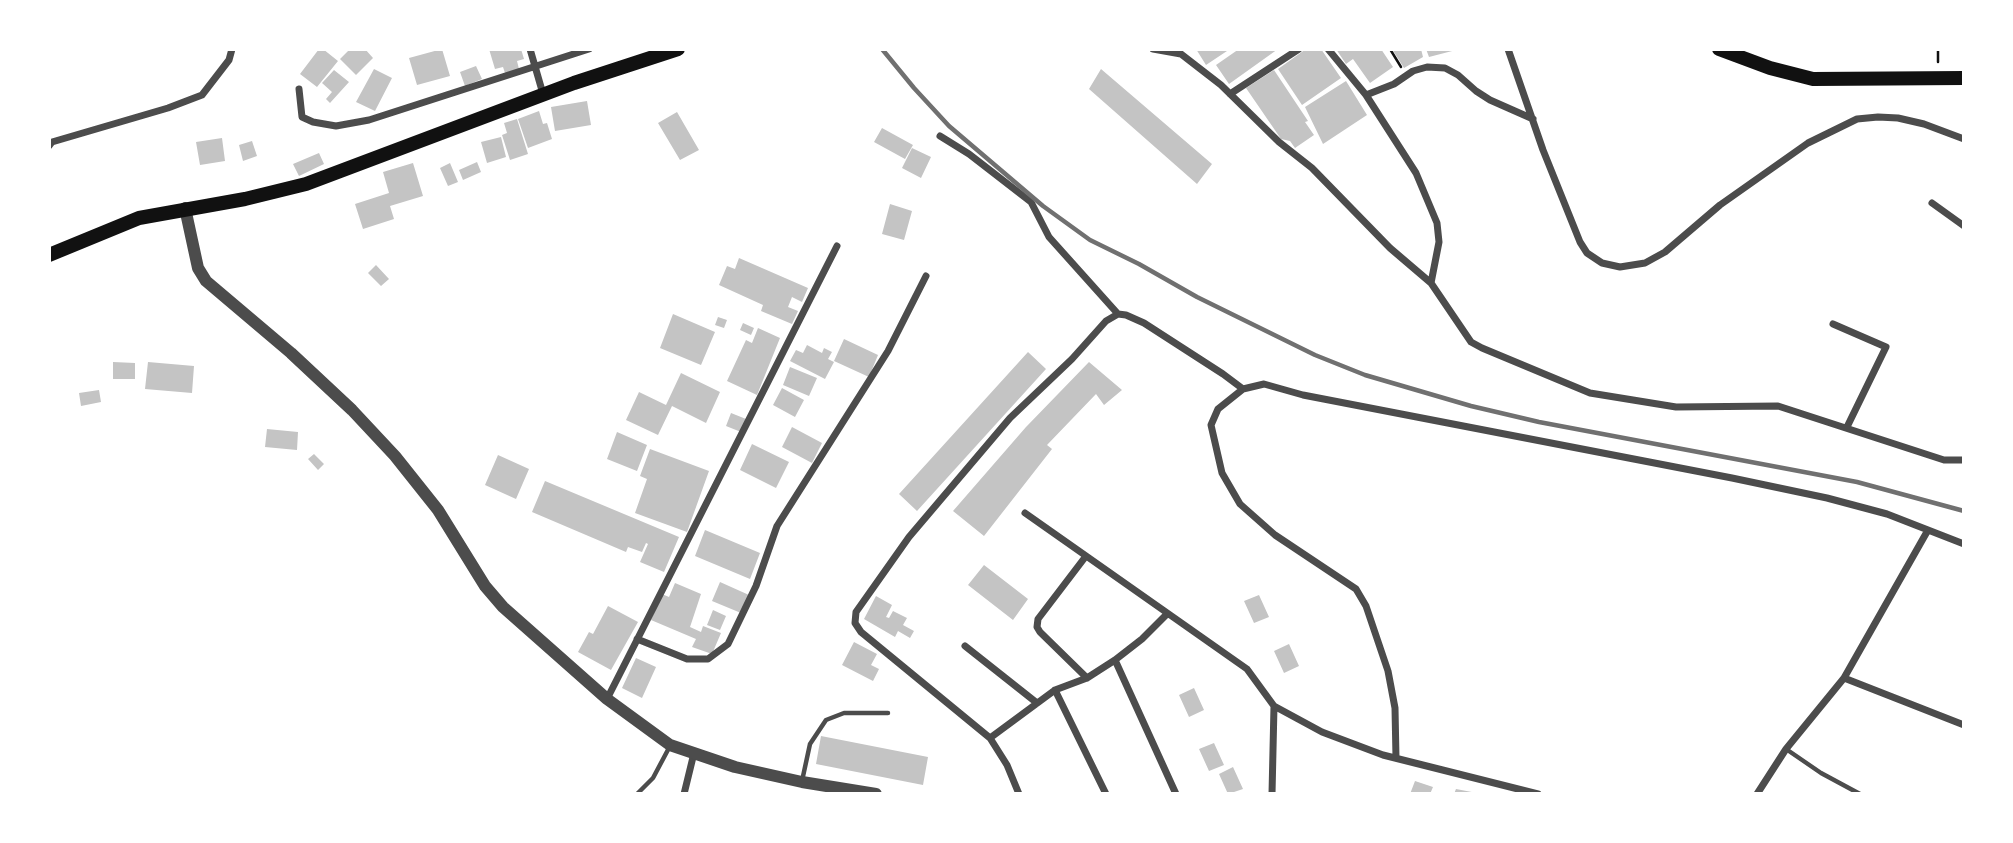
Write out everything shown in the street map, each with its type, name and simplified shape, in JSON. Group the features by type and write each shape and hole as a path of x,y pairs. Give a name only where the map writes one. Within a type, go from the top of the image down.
{"main road":[{"path":"49,255 139,218 245,199 306,184 543,94 678,49"},
{"path":"1719,49 1770,68 1813,79 1964,78"}],"street":[{"path":"49,146 52,142 168,108 202,95 229,60 232,49"},
{"path":"530,49 543,94"},
{"path":"299,89 302,117 336,126 369,120 589,49"},
{"path":"1153,49 1181,54 1312,168 1390,248 1431,283 1471,342 1590,393 1676,407 1778,406 1944,460 1964,460"},
{"path":"1230,94 1299,49"},
{"path":"1328,49 1366,95 1416,173 1437,223 1439,242 1431,283"},
{"path":"1508,49 1580,242 1587,253 1602,263 1620,267 1645,263 1665,253 1720,205 1808,143 1857,119 1898,118 1924,124 1964,139"},
{"path":"1366,95 1427,67 1445,68 1490,100 1533,119"},
{"path":"940,136 969,154 1031,202 1049,237 1118,314"},
{"path":"1931,203 1964,226"},
{"path":"185,208 198,268 206,281 291,353 395,456 438,510 485,586 503,607 607,699 670,745 735,767 802,782 877,794"},
{"path":"607,699 837,246"},
{"path":"638,639 687,659 708,659 728,644 756,586 777,526 888,351 926,276"},
{"path":"1019,794 1007,765 990,738 861,632 855,623 856,612 909,537 1010,418 1072,359 1106,321 1118,314 1144,323 1223,373 1243,389"},
{"path":"1833,324 1886,347 1847,427"},
{"path":"1396,758 1395,708 1388,671 1366,606 1356,589 1275,535 1240,504 1222,473 1211,425 1218,409 1243,389 1264,384 1303,395 1827,498 1887,514 1964,544"},
{"path":"1025,513 1247,669 1274,706 1322,732 1383,755 1538,794"},
{"path":"1757,794 1786,749 1844,678 1928,530"},
{"path":"1086,556 1038,618 1037,627 1087,678"},
{"path":"990,738 1055,690 1087,678 1115,660 1142,639 1167,614"},
{"path":"965,646 1037,703"},
{"path":"1115,660 1176,794"},
{"path":"1844,678 1964,725"},
{"path":"1055,690 1106,794"},
{"path":"1272,794 1274,706"},
{"path":"684,794 694,753"}],"lane":[{"path":"802,782 810,744 827,720 844,713 888,713"},
{"path":"637,794 653,778 670,745"},
{"path":"1786,749 1821,773 1860,794"}],"path":[{"path":"1390,49 1406,75"},
{"path":"1938,49 1938,62"}],"building":[{"path":"319,49 323,49 338,61 317,87 300,74"},
{"path":"350,49 365,49 373,58 356,75 340,59"},
{"path":"442,49 450,76 417,85 409,58"},
{"path":"489,49 521,49 524,59 517,61 519,69 505,73 503,67 495,69"},
{"path":"1196,49 1230,49 1206,65"},
{"path":"1239,49 1278,49 1229,84 1216,65"},
{"path":"1306,49 1321,49 1341,78 1302,105 1278,69"},
{"path":"1336,49 1381,49 1393,67 1370,83 1353,59 1346,64"},
{"path":"1392,49 1421,49 1423,57 1404,68"},
{"path":"1426,49 1456,49 1456,50 1429,57"},
{"path":"476,66 482,79 465,86 460,72"},
{"path":"374,69 392,78 375,111 356,102"},
{"path":"1101,69 1212,164 1197,184 1089,89"},
{"path":"334,70 349,82 330,103 326,99 332,92 322,83"},
{"path":"1274,70 1308,121 1305,122 1314,135 1295,148 1290,141 1281,139 1246,88"},
{"path":"1346,81 1367,115 1323,144 1305,107"},
{"path":"587,101 591,125 555,131 551,107"},
{"path":"539,111 543,124 547,123 552,139 528,148 518,119"},
{"path":"677,112 699,150 680,160 658,123"},
{"path":"517,119 528,154 510,160 502,135 507,133 504,123"},
{"path":"882,128 913,145 905,159 874,142"},
{"path":"501,137 506,157 487,163 481,142"},
{"path":"222,138 225,161 200,165 196,142"},
{"path":"252,141 257,156 243,161 239,145"},
{"path":"912,148 931,157 921,178 902,168"},
{"path":"319,153 324,164 299,176 293,164"},
{"path":"477,162 481,172 463,180 459,170"},
{"path":"413,163 423,196 390,206 394,219 363,229 355,204 389,193 383,172"},
{"path":"450,163 458,182 448,186 440,168"},
{"path":"890,204 912,211 904,240 882,234"},
{"path":"739,258 808,288 802,302 792,297 788,307 798,311 792,324 761,311 763,305 719,285 727,266 735,269"},
{"path":"376,265 389,279 381,286 368,273"},
{"path":"673,314 715,332 701,365 660,348"},
{"path":"718,317 727,320 724,328 715,325"},
{"path":"743,323 754,328 751,335 740,330"},
{"path":"758,328 780,338 757,395 727,381 746,340 752,343"},
{"path":"844,339 878,355 869,377 834,361"},
{"path":"807,345 822,353 824,348 832,352 828,359 834,362 825,379 790,361 796,350 803,353"},
{"path":"1028,352 1046,369 917,511 899,494"},
{"path":"113,362 135,363 135,379 113,379"},
{"path":"148,362 194,366 192,393 145,389"},
{"path":"1089,362 1122,390 1104,405 1096,394 1047,445 1052,449 984,536 953,511 1026,427"},
{"path":"790,367 817,378 809,396 783,385"},
{"path":"681,373 720,392 706,423 672,406 658,435 626,420 639,392 666,405"},
{"path":"782,388 804,400 795,417 773,405"},
{"path":"99,390 101,402 81,406 79,393"},
{"path":"731,413 746,419 741,432 726,426"},
{"path":"792,427 822,443 812,463 782,447"},
{"path":"267,429 298,432 297,450 265,447"},
{"path":"617,432 647,445 637,471 607,459"},
{"path":"752,444 789,462 776,488 740,470"},
{"path":"650,449 709,471 687,532 635,513 647,479 640,476"},
{"path":"314,454 324,464 318,470 308,459"},
{"path":"498,455 529,469 516,499 485,485"},
{"path":"545,481 679,537 664,572 640,562 648,544 646,543 642,552 628,547 626,552 532,512"},
{"path":"705,530 760,553 750,579 695,556"},
{"path":"984,565 1028,599 1013,620 968,585"},
{"path":"720,582 749,595 741,613 712,601"},
{"path":"675,583 701,594 690,627 701,632 703,626 721,633 712,654 692,647 696,639 651,620 662,594 669,597"},
{"path":"1259,595 1269,617 1254,623 1244,601"},
{"path":"876,596 892,605 886,617 889,618 893,611 907,618 903,625 914,631 910,638 898,631 895,637 864,619"},
{"path":"608,606 638,622 611,670 578,652 589,632 593,634"},
{"path":"713,610 726,616 720,630 707,625"},
{"path":"854,642 877,654 871,665 879,669 873,681 842,665"},
{"path":"1289,644 1299,666 1284,673 1274,651"},
{"path":"636,658 656,667 642,698 622,688"},
{"path":"1194,688 1204,710 1189,717 1179,695"},
{"path":"821,736 928,757 923,785 816,764"},
{"path":"1214,743 1224,765 1209,771 1199,749"},
{"path":"1233,767 1243,789 1228,794 1219,774"},
{"path":"1415,781 1433,787 1430,794 1410,794"},
{"path":"1456,789 1477,793 1477,794 1454,794"}],"railway":[{"path":"882,49 949,126 1043,206 1090,240 1315,355 1365,375 1471,406 1539,422 1857,482 1964,511"}]}
